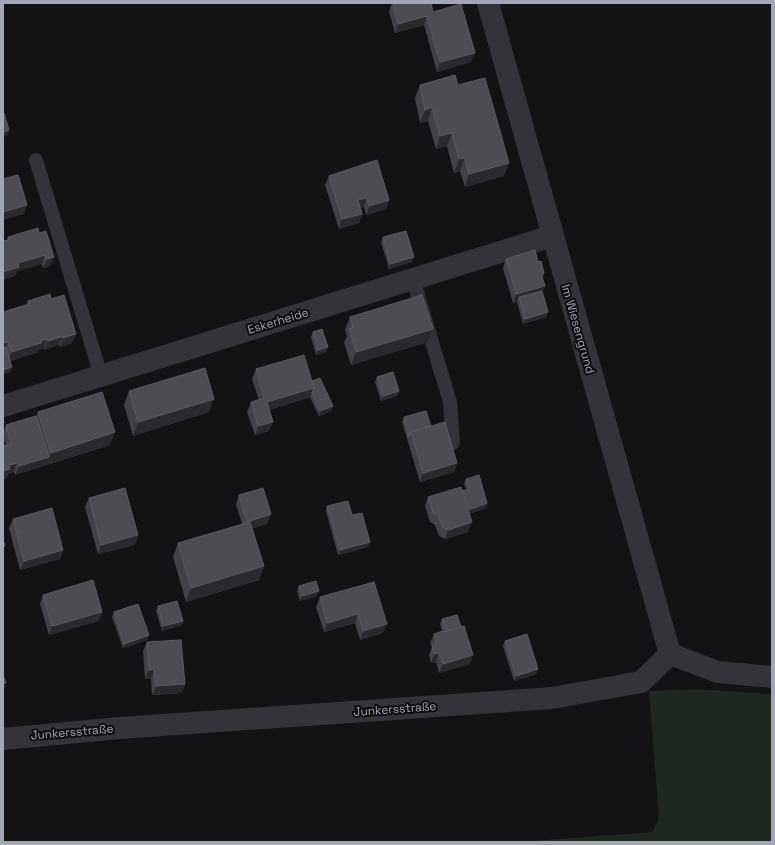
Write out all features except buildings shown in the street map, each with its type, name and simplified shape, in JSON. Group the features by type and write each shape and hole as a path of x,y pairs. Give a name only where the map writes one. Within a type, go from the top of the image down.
{"street":[{"name":"Im Wiesengrund","path":"488,3 670,654"},
{"name":"Eskerheide","path":"3,406 552,236"},
{"path":"670,654 718,672 772,677"},
{"name":"Junkersstraße","path":"3,739 128,728 552,698 641,682 670,654"}],"lane":[{"path":"36,160 101,376"},
{"path":"413,279 450,402 453,443"}],"shaded area":[{"path":"696,689 772,694 772,842 519,842 652,832 659,819 649,691"}]}
